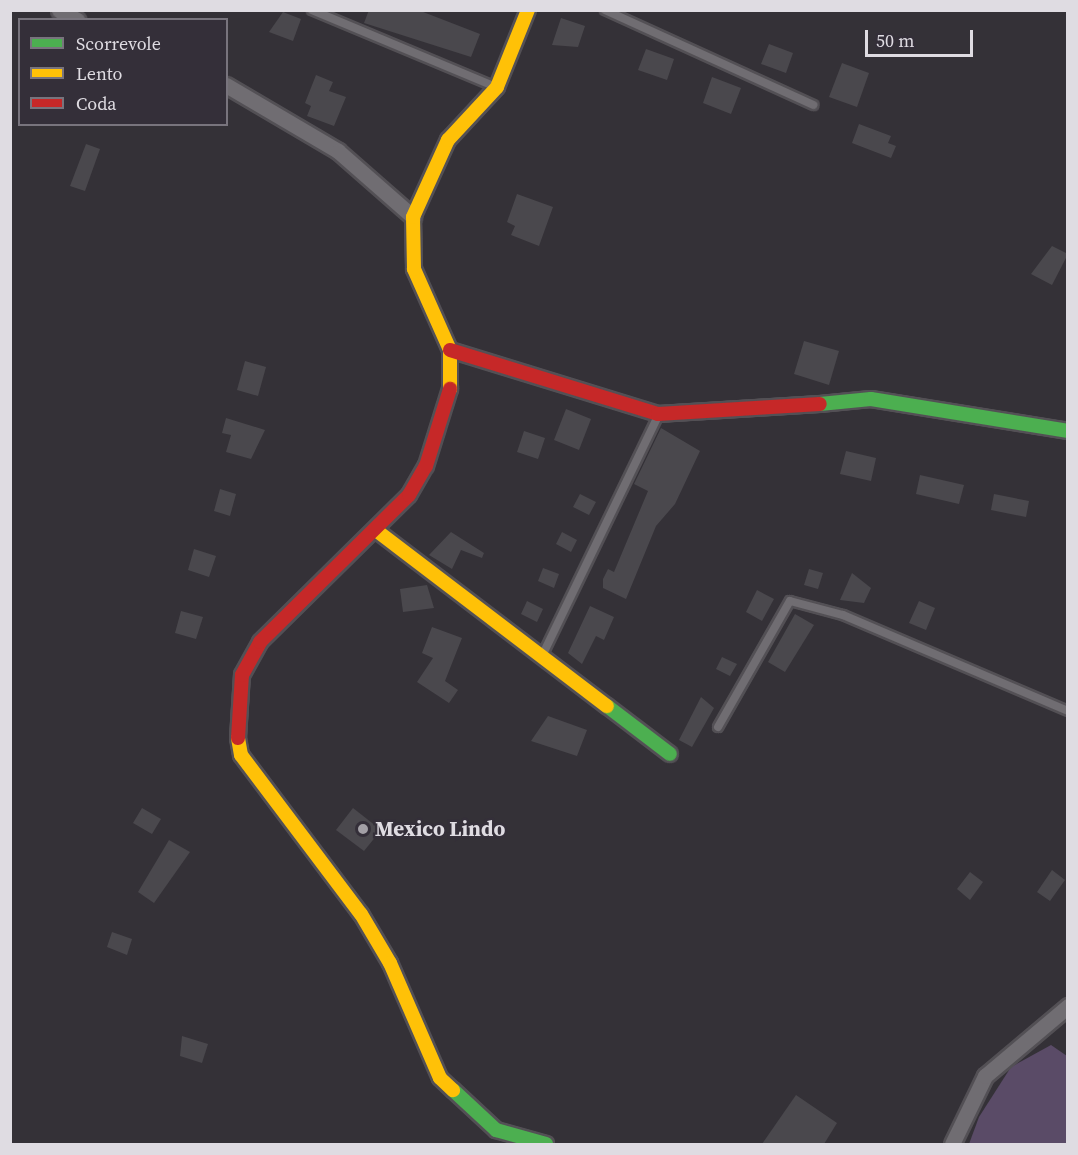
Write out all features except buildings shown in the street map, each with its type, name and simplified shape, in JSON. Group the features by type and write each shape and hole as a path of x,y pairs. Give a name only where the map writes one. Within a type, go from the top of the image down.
{"main road":[{"path":"528,10 496,87 443,146 413,217 414,269 450,350 452,382 433,448 410,495 377,531 260,642 238,691 235,724 241,755 361,914 390,963 440,1078 496,1130 546,1144"},
{"path":"450,350 477,354 658,414 710,415 871,399 1068,431"},
{"path":"377,531 670,754"}],"street":[{"path":"59,10 73,18"},
{"path":"228,86 338,151 413,217"},
{"path":"952,1144 985,1076 1068,1006"}],"lane":[{"path":"312,10 496,87"},
{"path":"605,10 813,105"},
{"path":"541,658 658,414"},
{"path":"718,727 790,601 843,615 1068,711"}],"shaded area":[{"path":"1051,1045 1067,1056 1067,1144 969,1144 979,1117 1011,1067"}],"traffic: fast":[{"path":"820,404 871,399 1068,431"},
{"path":"607,706 670,754"},
{"path":"453,1090 496,1130 546,1144"}],"traffic: slow":[{"path":"450,389 450,350 414,269 413,217 448,140 497,87 528,10"},
{"path":"377,531 607,706"},
{"path":"238,738 241,755 361,914 390,963 440,1078 453,1090"}],"traffic: jam":[{"path":"450,350 658,414 820,404"},
{"path":"238,738 242,675 260,642 409,495 426,466 450,389"}],"place":[{"name":"Mexico Lindo","path":"363,829"}]}
